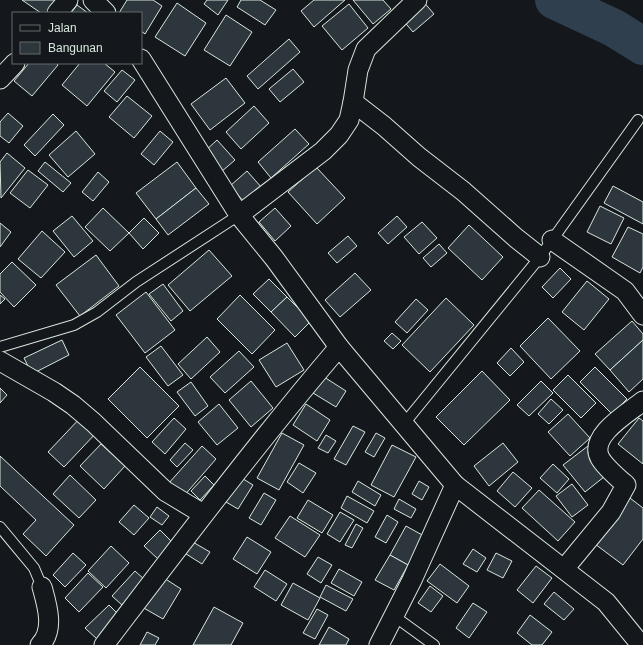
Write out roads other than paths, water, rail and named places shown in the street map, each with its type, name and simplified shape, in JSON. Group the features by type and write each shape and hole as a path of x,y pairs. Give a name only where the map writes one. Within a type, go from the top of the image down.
{"street":[{"path":"58,12 68,0"},
{"path":"93,0 105,12"},
{"path":"239,215 323,150 340,135 349,120 358,70 366,49 417,0"},
{"path":"142,61 239,215 274,258 339,347 403,425 455,485 606,602 641,645"},
{"path":"0,80 14,64"},
{"path":"353,102 384,126 419,157 463,191 540,257"},
{"path":"552,240 625,291 643,315"},
{"path":"104,645 203,514 339,347"},
{"path":"0,361 54,392 73,405 93,422 165,491 203,514"},
{"path":"564,569 611,512 626,486 601,460 598,452 600,440 605,432 643,400"},
{"path":"379,645 412,580 455,485"},
{"path":"42,587 47,602 49,618 46,644"}],"lane":[{"path":"403,425 540,257 638,120"},
{"path":"0,347 74,325 97,312 136,282 239,215"},
{"path":"0,527 34,568 42,587"},
{"path":"394,616 434,645"}],"waterway":[{"path":"554,0 614,28 643,46"}]}
